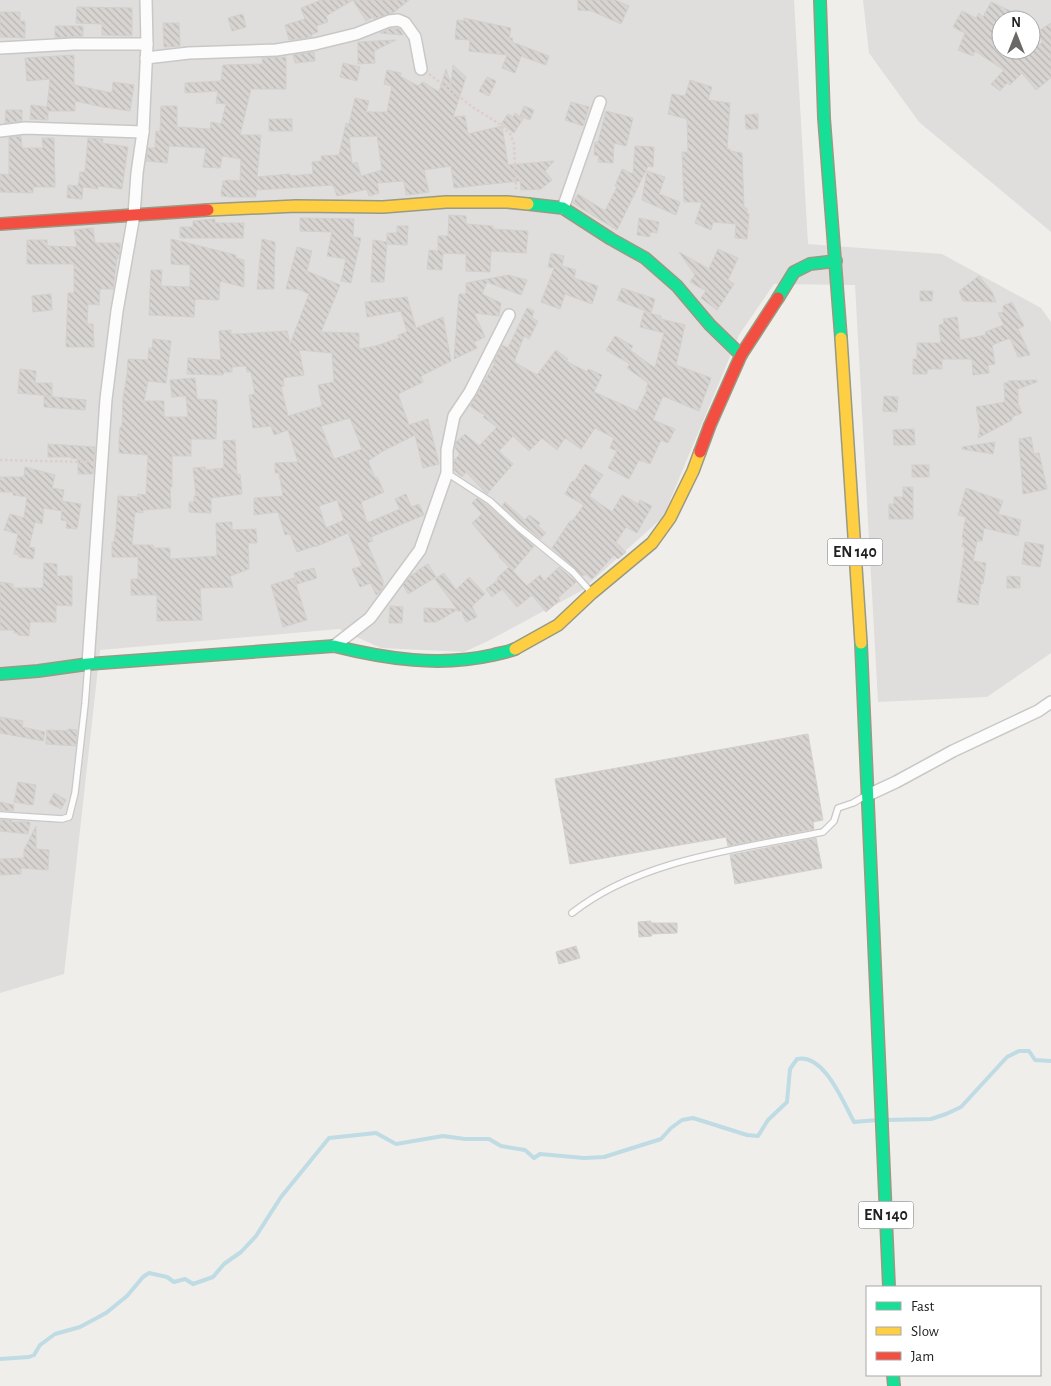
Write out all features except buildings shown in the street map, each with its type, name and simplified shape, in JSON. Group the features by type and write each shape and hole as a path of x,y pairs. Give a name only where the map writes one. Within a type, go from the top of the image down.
{"street":[{"path":"88,664 106,399 117,312 134,214 143,132 147,44 146,0"},
{"name":"EN 140","path":"820,0 824,118 836,261 860,625 889,1286"},
{"path":"146,58 189,53 276,50 315,44 356,34 389,21 398,20 405,23 415,38 420,53 421,69"},
{"path":"0,48 74,44 147,44"},
{"path":"563,208 600,102"},
{"path":"0,131 25,128 143,132"},
{"path":"0,224 226,208 296,206 383,207 446,202 517,203 563,208 645,258 677,286 710,325 741,356"},
{"path":"0,674 88,664 334,646 367,654 419,661 472,660 511,651 558,625 592,593 652,543 670,518 693,471 710,425 741,356 794,272 810,264 836,261"},
{"path":"334,646 370,618 420,550 447,473 447,450 454,416 470,392 509,315"},
{"path":"868,795 953,751 1038,712 1051,702"}],"lane":[{"path":"447,473 490,501 518,527 573,572 592,593"},
{"path":"0,815 62,819 69,817 75,793 88,664"},
{"path":"572,913 589,900 661,867 724,851 823,832 834,821 838,808 868,795"}],"path":[{"path":"421,69 474,108 498,122 511,135 514,144 517,203"},
{"path":"0,460 102,462"}],"shaded area":[{"path":"0,0 794,0 808,244 942,254 1041,308 1051,322 1051,653 987,697 878,702 855,285 774,284 739,335 663,517 581,591 464,652 381,648 339,629 100,650 64,974 0,993"},
{"path":"863,0 1051,0 1051,232 919,122 869,53"}],"waterway":[{"path":"886,1120 931,1119 961,1107 1007,1057 1019,1051 1029,1051 1035,1060 1051,1061"},
{"path":"0,1359 34,1355 40,1345 55,1334 80,1327 106,1313 127,1296 143,1277 149,1273 167,1277 174,1282 185,1279 193,1284 213,1277 224,1264 241,1252 256,1236 281,1197 329,1138 376,1133 396,1144 443,1136 465,1139 489,1139 501,1146 525,1150 534,1158 540,1154 584,1158 604,1157 661,1139 682,1120 693,1118 747,1135 758,1136 768,1120 787,1102 790,1069 797,1059 807,1059 824,1071 854,1122 877,1120"}],"traffic: fast":[{"path":"820,0 824,118 841,338"},
{"path":"528,204 563,208 645,258 677,286 710,325 741,355"},
{"path":"778,298 794,272 810,264 836,261"},
{"path":"861,643 889,1286"},
{"path":"0,674 88,664 334,646 373,655 433,661 473,659 515,649"},
{"path":"893,1376 894,1386"}],"traffic: slow":[{"path":"208,210 296,206 383,207 446,202 528,204"},
{"path":"841,338 861,643"},
{"path":"515,649 558,625 592,593 652,543 670,518 700,452"}],"traffic: jam":[{"path":"0,224 208,210"},
{"path":"700,452 741,355 778,298"}]}
